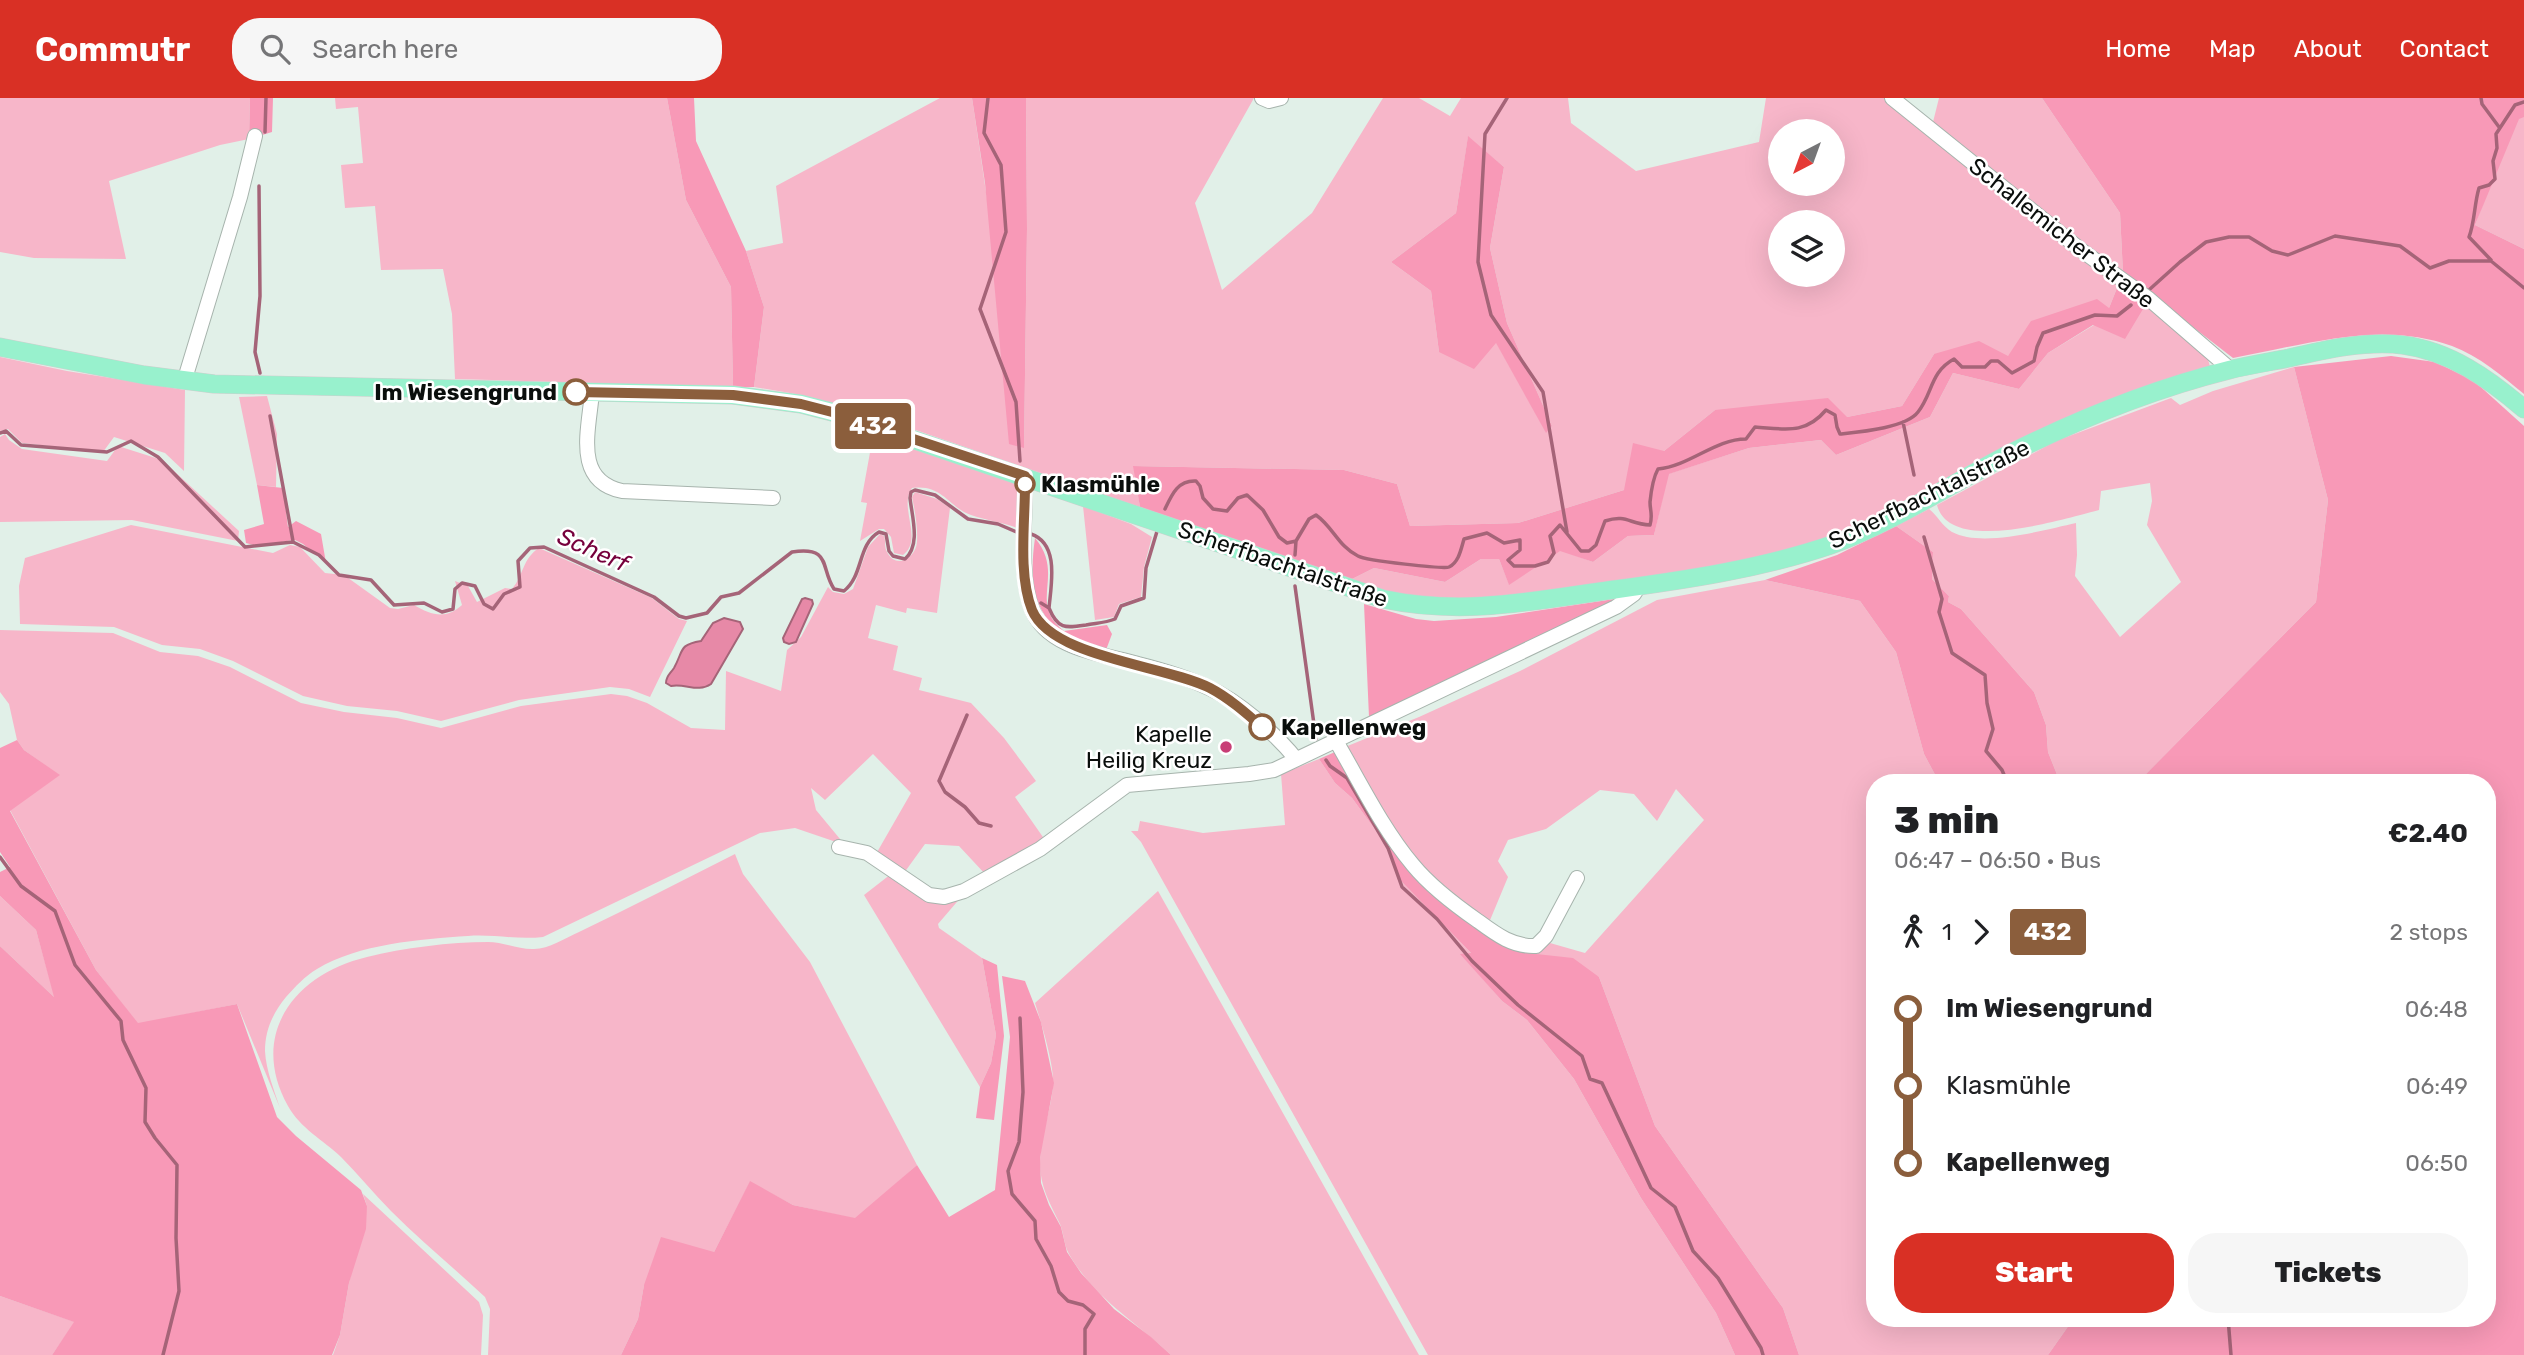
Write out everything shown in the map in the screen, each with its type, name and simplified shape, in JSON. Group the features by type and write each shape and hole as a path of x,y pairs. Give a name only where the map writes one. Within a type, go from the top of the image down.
{"main road":[{"name":"Scherfbachtalstraße","path":"0,347 186,381 259,386 733,395 801,404 1025,476 1383,599 1410,605 1473,608 1639,586 1747,567 1833,544 2070,424 2135,399 2230,369 2330,349 2402,345 2444,356 2479,373 2524,409"}],"street":[{"path":"1262,98 1269,101 1281,98"},
{"name":"Schallemicher Straße","path":"1892,98 2081,250 2149,299 2230,369"},
{"path":"186,381 255,136"},
{"path":"592,393 588,462 598,480 606,486 622,491 774,498"},
{"path":"1025,476 1026,585 1033,610 1047,629 1076,647 1172,674 1210,688 1268,731 1296,759"},
{"path":"839,847 867,853 929,895 944,897 964,891 1040,849 1127,785 1274,770 1616,607 1634,594 1639,586"},
{"path":"1336,741 1397,844 1414,867 1447,899 1508,942 1522,947 1536,946 1546,936 1577,878"}],"shaded area":[{"path":"0,98 250,98 249,139 220,145 109,181 126,259 34,258 0,252"},
{"path":"250,98 273,98 272,132 249,139"},
{"path":"335,98 667,98 686,200 731,287 733,387 455,379 452,314 443,269 381,270 375,206 345,208 341,165 363,163 358,107 336,109"},
{"path":"667,98 694,98 696,141 746,251 764,307 754,387 733,387 731,287 686,200"},
{"path":"940,98 972,98 1024,447 1026,98 1254,98 1195,203 1222,290 1312,213 1383,98 1419,98 1450,116 1461,98 1568,98 1571,123 1636,171 1759,142 1766,98 1892,98 1931,130 1939,98 2042,98 2120,213 2123,273 2109,308 2008,356 1934,354 1902,406 1847,417 1715,410 1664,451 1624,490 1518,523 1410,526 1397,484 1344,470 1134,466 1140,507 904,426 802,395 754,387 764,307 746,251 783,243 776,186","holes":["1468,137 1504,167 1490,248 1507,323 1552,426 1546,432 1496,342 1439,352 1431,291 1391,262 1456,213"]},
{"path":"972,98 1026,98 1024,448 1009,444 985,183"},
{"path":"2042,98 2524,98 2524,117 2519,119 2475,225 2524,249 2524,394 2490,367 2462,350 2425,339 2398,335 2342,337 2233,358 2123,273 2120,213"},
{"path":"2524,98 2524,249 2475,225"},
{"path":"1468,136 1504,167 1490,248 1507,323 1552,426 1546,433 1496,343 1474,369 1439,352 1431,291 1391,262 1456,213"},
{"path":"2119,283 2146,304 2125,339 2093,325 2048,353 2019,389 1953,373 1930,417 1836,455 1821,440 1749,448 1669,474 1654,535 1628,536 1593,562 1560,551 1509,585 1499,559 1481,559 1445,582 1374,568 1346,582 1140,507 1133,466 1344,470 1397,484 1410,526 1518,523 1624,490 1633,443 1664,451 1715,410 1828,398 1847,417 1902,406 1934,354 1979,341 2008,356 2031,321 2097,299 2109,308"},
{"path":"2146,304 2208,359 2210,367 2003,448 1859,525 1806,545 1743,561 1635,580 1517,596 1435,602 1346,582 1374,568 1445,582 1481,559 1499,559 1509,584 1560,550 1593,562 1628,536 1654,535 1668,474 1749,448 1821,440 1836,455 1930,417 1953,373 2019,389 2048,353 2094,325"},
{"path":"2391,356 2435,362 2473,380 2524,426 2524,1355 2048,1355 2068,1327 2496,1327 2496,774 2146,774 2316,602 2328,500 2294,367"},
{"path":"0,357 185,390 184,471 165,453 114,437 103,452 22,443 8,429 0,431"},
{"path":"2294,367 2328,500 2316,602 2146,774 2057,774 2048,752 2046,725 2034,692 1961,609 1948,602 1949,596 1932,579 1933,552 1896,526 1929,509 1952,532 1980,538 2013,536 2076,523 2075,576 2120,637 2181,582 2147,525 2152,501 2150,483 2101,491 2099,510 2010,530 1963,528 1946,520 1937,505 2056,441 2171,398 2180,405 2213,391"},
{"path":"267,396 277,434 276,487 257,485 239,397"},
{"path":"5,434 22,449 107,461 118,446 162,460 239,531 238,541 132,520 0,522 0,437"},
{"path":"873,436 1012,481 1018,489 1020,529 971,515 931,489 912,488 908,496 911,540 903,555 894,553 891,537 884,529 879,529 860,541 867,503 861,502"},
{"path":"257,485 283,488 288,527 296,521 321,534 326,563 295,540 267,546 246,543 244,530 264,524"},
{"path":"915,492 937,499 950,508 937,613 907,608 906,613 876,605 868,638 898,646 893,670 922,678 919,690 971,703 1004,738 1036,781 1015,797 1045,840 986,875 959,846 925,844 904,873 876,854 911,793 873,754 825,800 811,788 816,810 845,845 795,828 760,833 543,937 477,936 410,941 370,948 317,969 286,997 268,1029 266,1058 280,1108 237,1004 138,1024 96,970 10,810 59,775 24,750 17,740 9,704 0,692 0,630 113,633 160,652 198,656 230,667 301,703 344,712 397,718 441,728 521,706 611,694 647,703 691,728 725,730 726,671 781,691 787,650 801,637 828,587 833,592 844,594 853,589 868,547 880,534 884,536 887,552 895,560 905,560 913,553 917,537 912,497"},
{"path":"1083,506 1131,524 1152,537 1144,567 1141,597 1119,604 1114,617 1095,620"},
{"path":"131,525 273,553 290,545 300,547 325,573 344,575 390,608 414,605 438,614 450,613 462,605 455,581 468,586 477,602 505,588 512,589 529,557 539,548 652,598 679,619 687,621 650,697 629,689 610,687 519,700 441,721 303,696 233,661 200,649 162,645 114,627 20,624 19,586 25,558"},
{"path":"1896,526 1933,552 1932,579 1949,596 1948,602 1961,609 2034,692 2046,725 2048,752 2057,774 1935,774 1924,754 1896,652 1860,601 1765,580 1837,555"},
{"path":"1035,538 1044,551 1047,564 1048,610 1053,620 1064,631 1107,625 1112,634 1106,650 1066,635 1053,625 1043,612 1036,597 1033,580"},
{"path":"1765,580 1860,601 1896,652 1924,754 1935,774 1866,774 1866,1327 2068,1327 2048,1355 1799,1355 1783,1308 1655,1126 1599,977 1527,953 1526,949 1543,941 1585,953 1704,820 1676,789 1657,821 1634,794 1600,790 1546,829 1508,840 1498,861 1508,877 1488,925 1449,895 1401,842 1345,747 1520,671 1657,600"},
{"path":"802,599 812,600 813,604 796,642 784,642 783,638"},
{"path":"1614,599 1611,604 1369,717 1364,604 1416,619 1434,621 1496,617"},
{"path":"724,618 740,622 743,629 711,684 696,688 671,686 666,683 685,647 701,641 713,623"},
{"path":"17,740 24,750 60,775 10,811 96,970 138,1023 237,1004 277,1117 361,1190 367,1206 366,1229 349,1283 340,1335 332,1355 52,1355 74,1322 0,1296 0,946 54,997 36,930 0,896 0,872 10,867 0,852 0,748"},
{"path":"1335,752 1394,846 1520,950 1573,958 1599,977 1655,1126 1783,1308 1799,1355 1735,1355 1716,1313 1641,1198 1574,1079 1527,1020 1502,1001 1460,954 1471,953 1400,880 1390,850 1352,798 1335,783 1319,759"},
{"path":"1319,759 1335,783 1352,798 1390,850 1400,880 1472,954 1461,954 1502,1001 1527,1020 1574,1079 1641,1198 1716,1313 1735,1355 1428,1355 1141,842 1131,831 1138,831 1140,821 1203,833 1285,825 1281,774"},
{"path":"735,854 743,874 810,962 917,1165 856,1219 793,1205 750,1182 714,1252 644,1285 638,1319 621,1355 488,1355 490,1309 485,1297 402,1222 341,1157 299,1121 288,1106 277,1080 273,1055 276,1032 286,1011 300,993 319,977 341,965 367,957 411,948 458,943 494,942 540,949"},
{"path":"891,874 922,897 962,896 938,924 939,928 982,958 996,1035 991,1063 980,1087 864,895"},
{"path":"1158,891 1419,1355 1171,1355 1103,1297 1069,1254 1041,1177 1041,1150 1053,1078 1047,1044 1035,1003"},
{"path":"0,896 36,930 55,998 0,946"},
{"path":"982,958 997,965 1004,1036 994,1120 976,1118 980,1087 991,1063 996,1035"},
{"path":"1002,976 1025,981 1041,1022 1054,1083 1040,1158 1041,1183 1061,1227 1067,1252 1081,1273 1114,1309 1171,1355 621,1355 638,1319 644,1285 661,1237 714,1252 750,1181 793,1205 855,1218 917,1165 949,1217 995,1190 1010,1037"},
{"path":"363,1194 479,1302 483,1315 481,1355 333,1355 340,1335 367,1206"},
{"path":"0,1296 75,1322 52,1355 0,1355"}],"waterway":[{"path":"265,132 266,98"},
{"path":"988,98 984,133 1001,165 1006,232 980,309 1016,402 1020,461"},
{"path":"1507,98 1485,134 1478,262 1491,315 1543,392 1567,532"},
{"path":"2481,98 2482,104 2499,127"},
{"path":"2491,260 2469,237 2477,194 2479,188 2489,185 2495,179 2493,161 2497,148 2496,134 2515,105 2524,102"},
{"path":"259,186 260,296 255,352 260,373"},
{"name":"Scherf","path":"2150,289 2206,242 2229,237 2249,237 2272,251 2288,255 2335,236 2400,246 2430,268 2449,261 2491,261 2524,288"},
{"name":"Scherf","path":"1165,509 1180,485 1196,481 1203,498 1213,509 1227,511 1238,498 1247,495 1263,510 1279,537 1287,543 1296,541 1309,519 1316,515 1351,552 1364,558 1449,567 1457,559 1464,539 1487,533 1504,543 1520,540 1520,550 1508,560 1514,566 1535,566 1548,562 1554,553 1550,536 1560,525 1581,551 1589,551 1596,545 1605,521 1623,519 1650,525 1651,494 1658,469 1681,463 1724,443 1746,439 1755,427 1802,427 1826,410 1835,415 1840,434 1903,422 1918,412 1940,370 1954,359 1962,367 1985,367 1991,361 1998,361 2012,373 2034,361 2043,333 2095,315 2117,316 2131,305"},
{"path":"270,416 293,541"},
{"path":"1903,422 1914,475"},
{"name":"Scherf","path":"0,433 6,431 21,445 107,452 131,441 158,457 245,547 293,542 319,555 339,575 371,580 394,605 424,603 442,612 453,609 455,589 462,583 475,586 484,604 493,609 504,594 520,587 518,561 530,548 544,547 654,597 679,616 686,618 707,613 721,597 739,593 792,552 813,552 819,556 834,589 844,591 855,577 867,544 879,532 886,534 889,551 893,556 905,559 910,553 914,539 910,498 911,492 915,490 935,495 968,519 998,524 1019,533"},
{"name":"Scherf","path":"1031,534 1040,539 1050,556 1052,577 1049,608 1052,615 1059,624 1073,627 1115,619 1121,606 1144,598 1146,568 1158,528"},
{"path":"1924,537 1942,599 1939,612 1952,653 1985,675 1987,703 1993,729 1986,751 2004,774"},
{"path":"1295,555 1296,541"},
{"path":"1295,586 1316,739"},
{"path":"1041,603 1049,608"},
{"path":"967,715 939,781 945,792 965,807 979,823 991,826"},
{"path":"1326,760 1347,778 1388,848 1402,887 1437,919 1472,961 1518,1005 1582,1056 1590,1079 1602,1083 1651,1188 1675,1207 1693,1251 1718,1278 1763,1355"},
{"path":"0,857 21,886 55,911 75,965 121,1021 123,1040 146,1088 145,1122 177,1165 176,1238 179,1291 163,1355"},
{"path":"1020,1018 1023,1092 1019,1142 1008,1171 1012,1194 1035,1221 1036,1239 1051,1266 1059,1292 1068,1301 1083,1305 1094,1314 1085,1329 1085,1355"},
{"path":"2229,1327 2231,1355"}],"bus line":[{"name":"432","path":"576,392 733,395 801,404 1025,476 1026,585 1038,620 1055,635 1076,647 1140,664 1210,688 1262,727"}],"place":[{"name":"Im Wiesengrund","path":"576,392"},
{"name":"Klasmühle","path":"1025,484"},
{"name":"Kapellenweg","path":"1262,727"},
{"name":"Kapelle Heilig Kreuz","path":"1226,747"}]}
